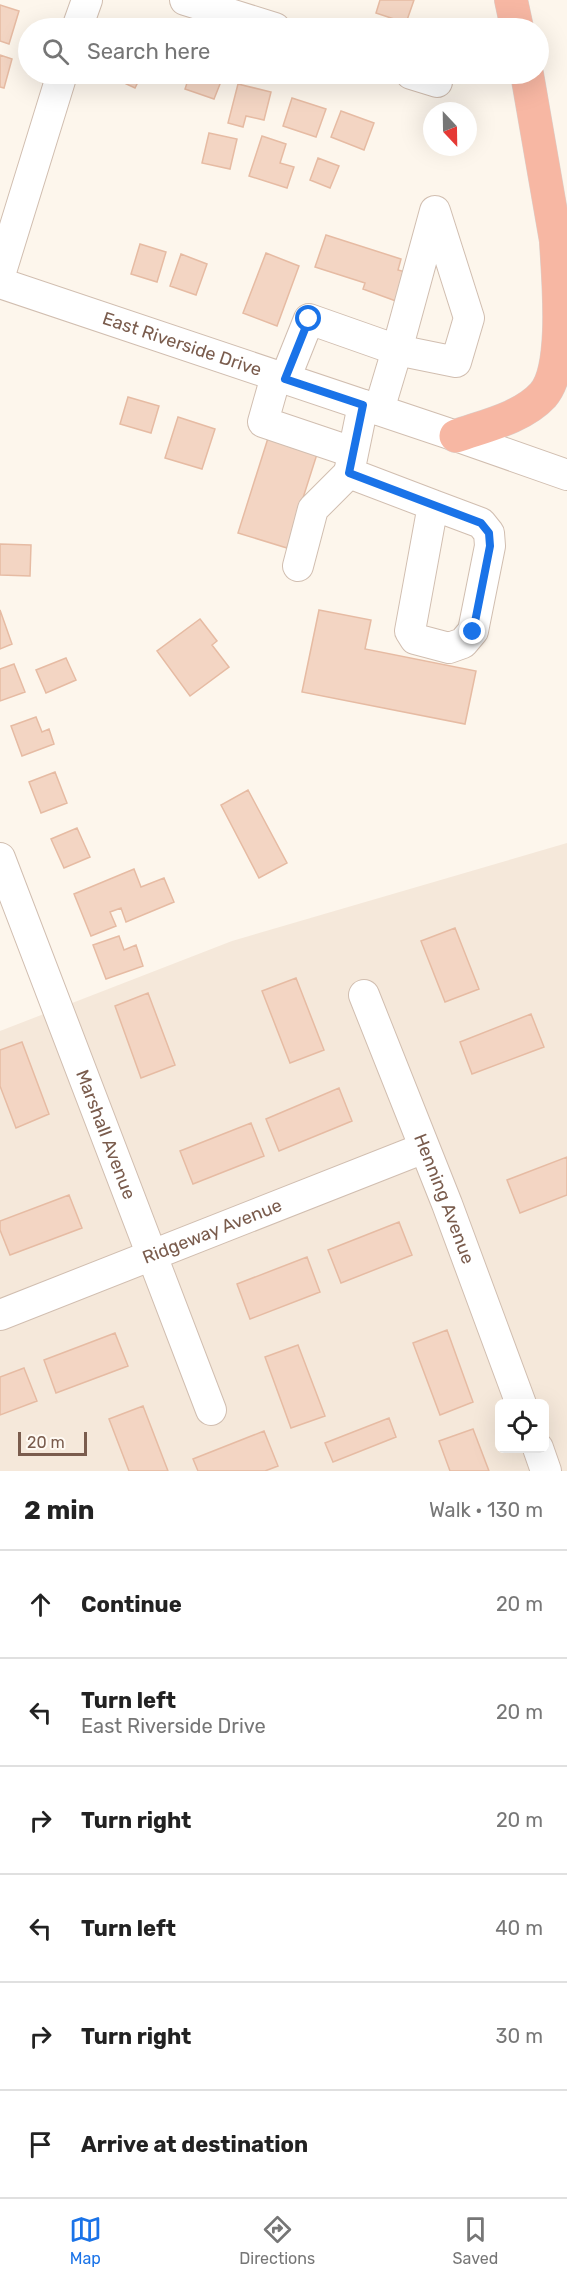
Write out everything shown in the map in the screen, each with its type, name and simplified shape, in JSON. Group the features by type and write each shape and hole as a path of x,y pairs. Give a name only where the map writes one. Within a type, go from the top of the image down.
{"highway":[{"path":"511,0 515,18"},
{"path":"529,84 567,314"},
{"path":"456,436 517,413 543,396 550,385 560,345 556,242"}],"street":[{"path":"81,18 87,0"},
{"path":"185,0 243,18"},
{"path":"0,275 59,84"},
{"name":"East Riverside Drive","path":"0,283 567,475"},
{"path":"298,566 313,508 351,462 371,407 397,350 309,319 280,377 263,422 351,462 433,506"},
{"name":"Marshall Avenue","path":"0,858 211,1410"},
{"name":"Henning Avenue","path":"364,995 519,1399"},
{"name":"Ridgeway Avenue","path":"0,1315 424,1148"},
{"path":"539,1453 546,1471"}],"shaded area":[{"path":"567,843 567,1471 0,1471 0,1031 232,941"}],"building":[{"path":"380,0 414,0 408,18 391,18 376,13"},
{"path":"0,5 19,11 9,44 0,41"},
{"path":"0,55 12,59 4,88 0,87"},
{"path":"187,84 220,84 214,99 185,89"},
{"path":"238,84 271,92 264,120 246,116 243,127 228,123"},
{"path":"292,98 326,109 316,137 283,126"},
{"path":"341,111 374,123 364,150 331,137"},
{"path":"209,133 237,139 230,169 202,163"},
{"path":"262,136 286,144 280,163 294,167 287,188 249,176"},
{"path":"318,158 339,166 330,188 310,180"},
{"path":"326,235 401,259 398,270 413,274 404,304 363,289 365,283 315,267"},
{"path":"140,244 166,252 157,282 131,274"},
{"path":"266,253 299,266 277,326 243,313"},
{"path":"181,254 207,264 196,295 170,286"},
{"path":"128,397 159,406 151,433 120,424"},
{"path":"178,417 215,429 202,469 165,458"},
{"path":"269,435 318,451 287,548 238,533"},
{"path":"0,544 31,545 30,576 0,575"},
{"path":"0,610 12,644 0,649"},
{"path":"319,610 371,620 365,649 476,671 465,724 302,692"},
{"path":"200,619 217,641 212,645 229,667 190,696 157,651"},
{"path":"66,658 76,680 46,693 36,670"},
{"path":"14,664 25,692 0,701 0,669"},
{"path":"36,717 42,732 49,729 54,744 22,756 11,726"},
{"path":"55,772 67,803 41,813 29,782"},
{"path":"248,790 287,863 259,878 221,805"},
{"path":"77,828 90,857 64,868 51,839"},
{"path":"134,869 141,887 164,878 174,902 126,922 121,908 110,912 116,926 91,936 74,894"},
{"path":"455,928 479,989 445,1002 421,941"},
{"path":"119,936 124,950 136,945 143,966 106,979 93,945"},
{"path":"296,978 324,1050 290,1063 262,991"},
{"path":"148,993 175,1065 141,1078 115,1006"},
{"path":"531,1014 544,1047 472,1074 460,1042"},
{"path":"22,1042 49,1114 16,1128 0,1086 0,1050"},
{"path":"339,1088 352,1121 279,1151 266,1119"},
{"path":"251,1123 264,1156 193,1184 180,1151"},
{"path":"567,1157 567,1195 520,1213 507,1180"},
{"path":"69,1195 82,1228 10,1255 0,1230 0,1221"},
{"path":"399,1222 412,1255 341,1283 328,1250"},
{"path":"307,1257 320,1292 250,1319 237,1284"},
{"path":"447,1330 473,1402 440,1415 413,1343"},
{"path":"115,1333 128,1366 56,1393 44,1360"},
{"path":"298,1345 325,1416 291,1428 265,1357"},
{"path":"24,1368 37,1401 0,1415 0,1377"},
{"path":"143,1406 168,1471 129,1471 109,1419"},
{"path":"389,1418 396,1437 333,1462 325,1443"},
{"path":"473,1429 489,1471 450,1471 439,1441"},
{"path":"264,1431 278,1466 265,1471 198,1471 193,1459"}],"route":[{"path":"309,319 285,379 363,405 349,473 481,523 489,533 490,546 473,632"}]}
